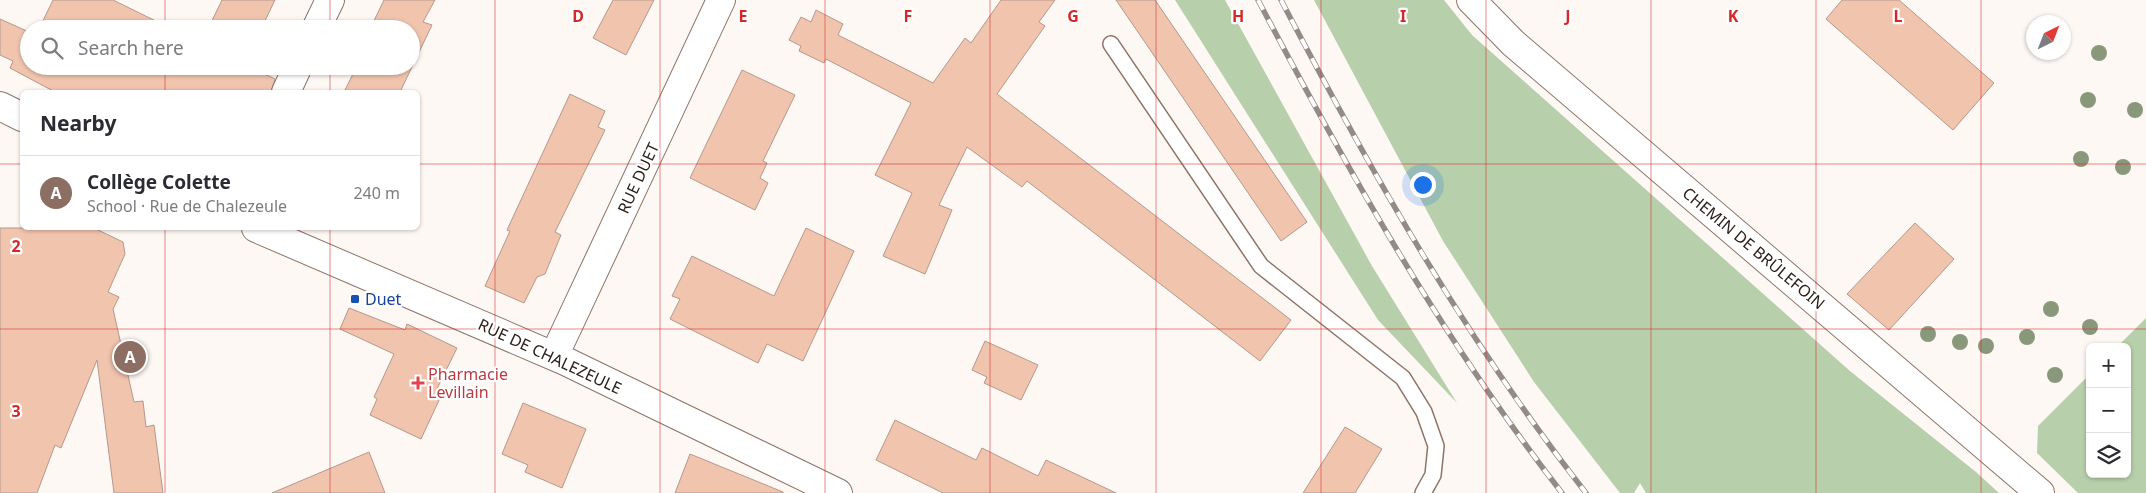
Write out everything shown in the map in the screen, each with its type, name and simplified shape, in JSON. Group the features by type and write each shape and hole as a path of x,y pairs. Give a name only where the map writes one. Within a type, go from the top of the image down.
{"street":[{"path":"320,20 330,0"},
{"name":"RUE DUET","path":"554,356 721,0"},
{"name":"CHEMIN DE BRÛLEFOIN","path":"1470,0 1513,43 2040,493"},
{"path":"287,90 294,75"},
{"path":"0,106 20,116"},
{"name":"RUE DE CHALEZEULE","path":"261,230 554,356 838,493"}],"lane":[{"path":"1111,44 1262,266 1403,378 1424,412 1436,446 1433,475 1423,493"}],"green space":[{"path":"1175,0 1225,0 1372,266 1457,403 1378,320"},
{"path":"1314,0 1444,0 1472,35 1850,371 1976,472 1999,493 1646,493 1640,483 1634,493 1620,493 1534,382 1443,241"},
{"path":"2146,318 2146,493 2078,493 2037,453 2038,426 2086,378 2086,478 2131,478 2131,343 2121,343"}],"building":[{"path":"53,0 113,0 154,20 43,20"},
{"path":"222,0 275,0 265,20 212,20"},
{"path":"384,0 435,0 423,22 432,25 420,50 420,20 374,20"},
{"path":"613,0 654,0 626,55 593,38"},
{"path":"1001,0 1055,0 1039,22 1045,26 997,94 1291,320 1260,361 1027,181 1022,187 967,147 939,205 952,210 925,274 883,256 912,193 875,175 911,103 826,59 824,63 799,51 801,46 789,40 801,17 811,22 816,10 843,24 838,35 933,83 965,38 971,43"},
{"path":"1116,0 1155,0 1307,222 1281,241"},
{"path":"1842,0 1899,0 1994,83 1953,130 1826,19"},
{"path":"0,19 20,28 20,73 10,68 13,61 0,55"},
{"path":"742,70 795,95 763,161 767,163 760,178 768,183 755,210 690,178"},
{"path":"23,75 267,75 275,79 272,90 51,90"},
{"path":"352,75 408,75 401,90 345,90"},
{"path":"570,94 605,111 598,127 605,130 555,232 561,235 545,274 537,277 524,303 485,286 510,231 507,230"},
{"path":"1915,223 1954,259 1889,330 1847,294"},
{"path":"0,228 20,228 20,230 98,230 123,242 125,254 108,292 119,297 113,309 134,402 143,401 146,427 154,425 163,493 114,493 97,360 61,448 55,445 37,493 0,493"},
{"path":"806,228 854,251 803,361 767,344 758,363 670,319 680,299 672,296 692,256 774,296"},
{"path":"349,308 405,330 407,324 457,348 435,393 441,396 421,439 370,415 377,399 374,397 394,354 340,329"},
{"path":"985,341 1038,365 1021,400 984,383 987,377 972,370"},
{"path":"523,403 586,429 562,488 525,472 528,465 502,454"},
{"path":"895,420 976,460 982,448 1038,476 1046,460 1116,493 943,493 876,460"},
{"path":"1345,427 1382,449 1355,493 1303,493"},
{"path":"369,452 385,493 272,493"},
{"path":"690,454 783,492 783,493 675,493"}],"railway":[{"path":"1258,0 1362,191 1437,315 1518,435 1562,493"},
{"path":"1281,0 1350,128 1422,254 1500,376 1586,493"}],"place":[{"name":"Duet","path":"355,299"},
{"name":"Collège Colette","path":"130,357"},
{"name":"Pharmacie Levillain","path":"418,383"}]}
